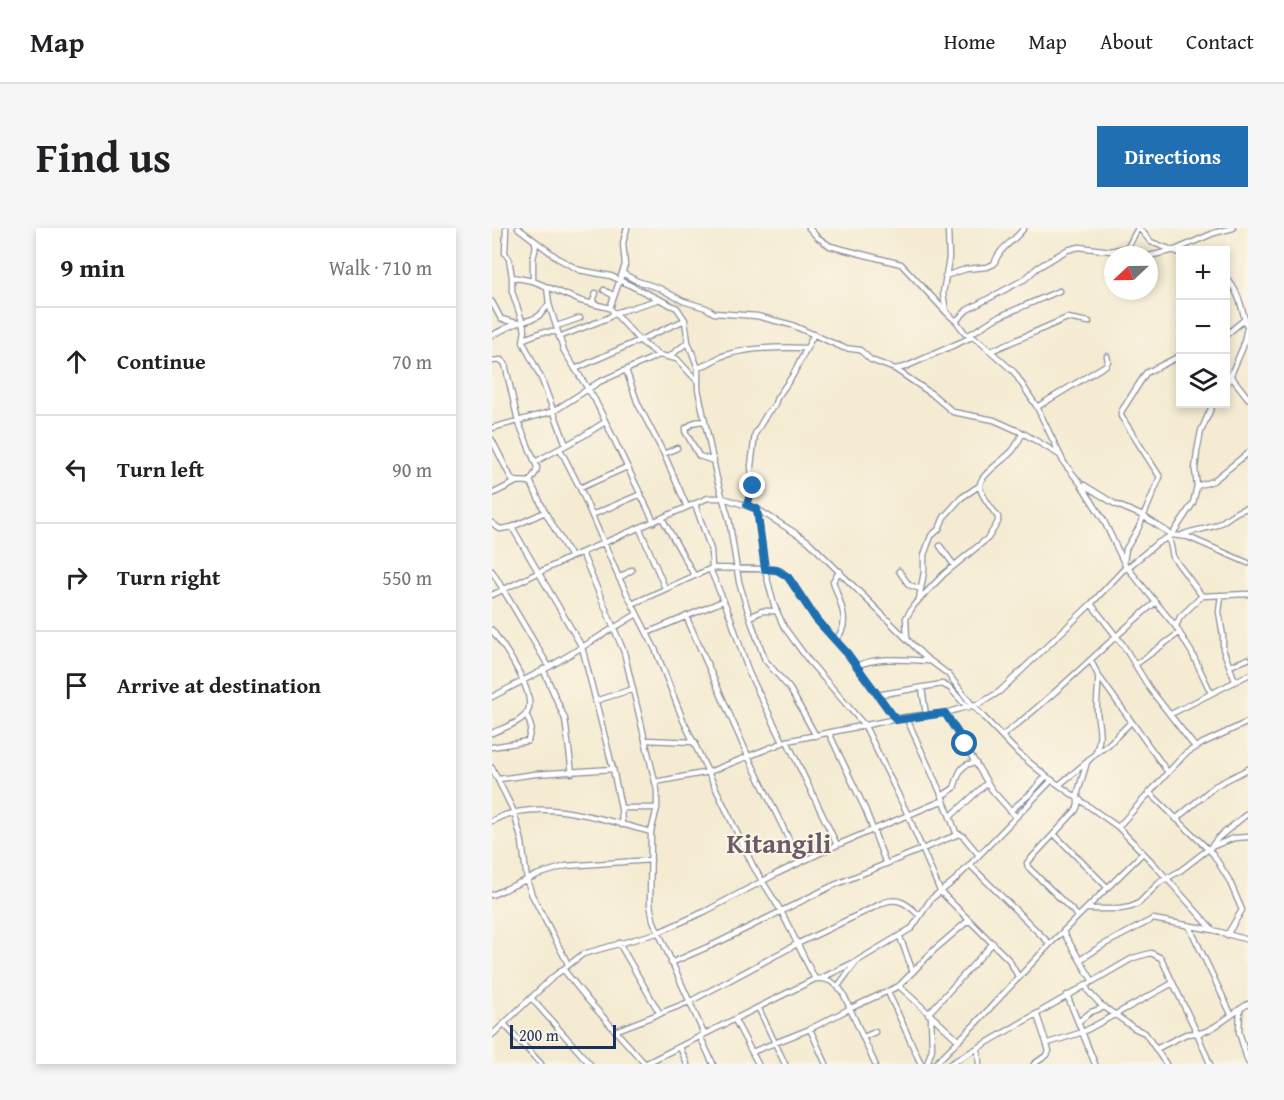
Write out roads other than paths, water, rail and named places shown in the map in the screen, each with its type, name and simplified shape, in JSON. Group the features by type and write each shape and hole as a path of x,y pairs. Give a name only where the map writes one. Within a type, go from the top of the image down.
{"street":[{"path":"506,228 506,254 512,277 512,291 525,330 523,342 542,380 566,445"},
{"path":"518,228 559,259 579,270 602,273 620,280 677,308 685,320 688,342 698,368 698,382 705,421 739,582 750,617 765,660 790,688 816,736"},
{"path":"610,308 625,264 623,243 627,228"},
{"path":"809,228 830,246 901,264 970,336 1014,372 1037,406 1060,456 1103,519 1126,569 1176,627 1211,693"},
{"path":"946,312 943,293 950,258 948,228"},
{"path":"945,276 966,268 987,267 994,264 1001,250 1019,235 1023,228"},
{"path":"1130,246 1139,228 1151,242 1176,250"},
{"path":"1188,246 1214,233 1233,228"},
{"path":"533,281 537,248 535,241"},
{"path":"956,321 967,310 1025,279 1037,268 1067,250 1086,247 1104,250"},
{"path":"1158,254 1176,251"},
{"path":"622,273 717,314 757,316 792,325 844,348 860,350 871,360 895,369 932,394 953,412 994,420 1023,433 1060,456"},
{"path":"512,277 533,281 592,304 610,308 640,341 659,355"},
{"path":"1230,283 1246,322 1243,347 1230,375 1248,398"},
{"path":"548,287 549,304 564,351 588,389 654,522"},
{"path":"604,290 614,296"},
{"path":"895,369 905,367 970,336 996,318 1059,291"},
{"path":"592,304 596,293"},
{"path":"524,339 542,332 558,332 608,318 615,313 658,299"},
{"path":"492,302 504,320 521,323"},
{"path":"492,334 537,318 549,304"},
{"path":"558,332 580,318"},
{"path":"991,351 1067,318 1089,322"},
{"path":"575,369 685,320"},
{"path":"1230,332 1246,322"},
{"path":"747,505 753,488 751,466 755,434 793,375 814,334"},
{"path":"670,356 688,342"},
{"path":"698,368 720,357 744,352 805,348"},
{"path":"492,428 554,411 588,389 659,355 677,359 698,382"},
{"path":"1037,406 1106,365 1107,356"},
{"path":"1124,562 1126,549 1160,475 1121,416 1121,412 1146,373 1176,358"},
{"path":"492,361 501,360 505,364 518,421 535,462 536,472 530,481"},
{"path":"626,370 638,404 664,454 687,507"},
{"path":"1202,596 1173,557 1170,536 1193,503 1197,486 1195,470 1201,431 1211,408"},
{"path":"705,421 692,423 685,431 698,454 702,458 714,461"},
{"path":"535,462 605,422"},
{"path":"920,599 924,555 931,536 940,528 944,517 961,498 979,486 984,478 1012,451 1023,433"},
{"path":"492,440 494,451 510,477 516,482"},
{"path":"560,448 753,866 781,911 815,979"},
{"path":"664,454 677,448"},
{"path":"1197,486 1212,482 1248,453"},
{"path":"580,488 627,467"},
{"path":"492,494 516,482 530,481"},
{"path":"530,481 571,557"},
{"path":"1080,483 1115,504 1143,516 1170,536"},
{"path":"907,640 906,618 910,609 954,565 988,538 999,520 979,486"},
{"path":"592,515 641,494"},
{"path":"492,595 571,557 694,504 712,497 723,498 757,509 808,541 907,640 955,681 970,707"},
{"path":"694,504 711,550 711,568 749,673 837,845"},
{"path":"655,782 710,772 785,741 970,707 999,692 1126,569 1156,544 1170,536 1215,526 1236,512 1248,508"},
{"path":"757,509 765,569 784,627 865,726 908,815 940,891 1010,960 1019,978"},
{"path":"492,523 500,528 512,527 545,512"},
{"path":"662,518 694,575"},
{"path":"512,527 582,647 613,769 622,825"},
{"path":"640,529 665,588"},
{"path":"1182,535 1248,563"},
{"path":"940,546 954,565"},
{"path":"582,553 629,667 655,782 657,808 651,832 650,904 657,933 689,1002 713,1064"},
{"path":"632,604 711,568 737,567 776,570 785,573 816,619 857,666 896,720"},
{"path":"619,578 632,570"},
{"path":"492,571 546,668 565,719 572,773"},
{"path":"835,640 843,628 843,606 833,582 840,571"},
{"path":"899,571 909,585 921,589"},
{"path":"1176,627 1180,617 1202,596 1248,594"},
{"path":"1221,595 1219,612 1223,649 1235,681"},
{"path":"647,633 723,601"},
{"path":"1002,736 1033,713 1156,602"},
{"path":"1091,604 1116,636 1154,694 1195,747"},
{"path":"750,617 762,611 777,611"},
{"path":"492,696 546,668 638,614"},
{"path":"686,616 748,756 800,862"},
{"path":"492,630 522,680 529,703 526,713 515,722 492,733"},
{"path":"1135,665 1179,633"},
{"path":"1230,666 1248,659"},
{"path":"857,666 867,662 887,660 930,661"},
{"path":"1091,662 1167,771"},
{"path":"1096,753 1101,730 1097,705 1098,675"},
{"path":"1171,714 1248,675"},
{"path":"877,695 945,685 1046,776 1118,827 1213,930"},
{"path":"922,688 926,715"},
{"path":"595,700 633,689"},
{"path":"492,747 528,741 531,728 526,713"},
{"path":"945,713 987,783 1016,817"},
{"path":"906,717 943,798 957,835"},
{"path":"1059,785 1108,745 1131,722"},
{"path":"1118,827 1167,771 1195,747 1248,722"},
{"path":"829,733 848,769 874,829 886,864"},
{"path":"645,740 696,742"},
{"path":"492,1035 568,964 589,951 657,933 706,911 800,862 943,798 954,788 957,775 962,767 976,762"},
{"path":"1078,916 1027,865 1030,858 1076,810 1077,797 1087,762"},
{"path":"492,768 514,812 532,895 568,964"},
{"path":"499,779 535,774 613,769"},
{"path":"1176,819 1218,784 1248,769"},
{"path":"1010,811 1046,776"},
{"path":"563,969 645,1064 815,979 822,978 857,961 900,937 912,928 931,899 950,885 1052,780"},
{"path":"950,817 987,783"},
{"path":"1149,792 1209,848 1229,880 1244,908 1227,935"},
{"path":"621,808 657,808"},
{"path":"492,821 514,812 537,810 566,812 651,832"},
{"path":"1086,909 1120,909 1139,903 1166,877 1180,871 1248,813"},
{"path":"1054,834 1107,888"},
{"path":"670,963 832,886 957,835 963,836 979,855"},
{"path":"1209,848 1233,838 1248,837"},
{"path":"780,849 791,843"},
{"path":"935,1064 1050,944 1143,853"},
{"path":"492,896 546,872 573,864 651,860"},
{"path":"970,865 1050,944"},
{"path":"615,1031 689,1002 865,910 892,900 900,901 920,916"},
{"path":"1080,960 1103,945 1153,919 1213,930 1248,940"},
{"path":"752,1052 810,1029 899,986 969,920"},
{"path":"1189,926 1231,1014"},
{"path":"1063,932 1092,980"},
{"path":"900,937 913,972"},
{"path":"619,943 660,1014"},
{"path":"927,1064 932,1049 930,1016 993,943"},
{"path":"950,1064 1037,1015 1092,980 1133,958 1151,953 1161,958 1210,1064"},
{"path":"838,986 857,961"},
{"path":"822,978 838,986 851,1008 874,1064"},
{"path":"1048,1043 1083,1032 1173,983"},
{"path":"1086,984 1092,995 1105,1007 1134,1028 1145,1033 1166,1064"},
{"path":"899,986 959,1041"},
{"path":"888,992 921,1064"},
{"path":"1067,995 1095,1064"},
{"path":"532,999 590,1064"},
{"path":"1156,1049 1186,1034 1212,1029 1248,1004"},
{"path":"1078,1022 1091,1012 1105,1007"},
{"path":"759,1009 785,1064"},
{"path":"1240,1009 1239,1032 1248,1062"},
{"path":"1034,1064 1048,1054 1048,1043 1037,1015"},
{"path":"735,1020 758,1064"},
{"path":"504,1024 541,1064"},
{"path":"810,1029 826,1064"},
{"path":"864,1037 875,1032"},
{"path":"680,1047 687,1064"},
{"path":"978,1049 979,1064"}],"district":[{"name":"Kitangili","path":"779,844"}]}
